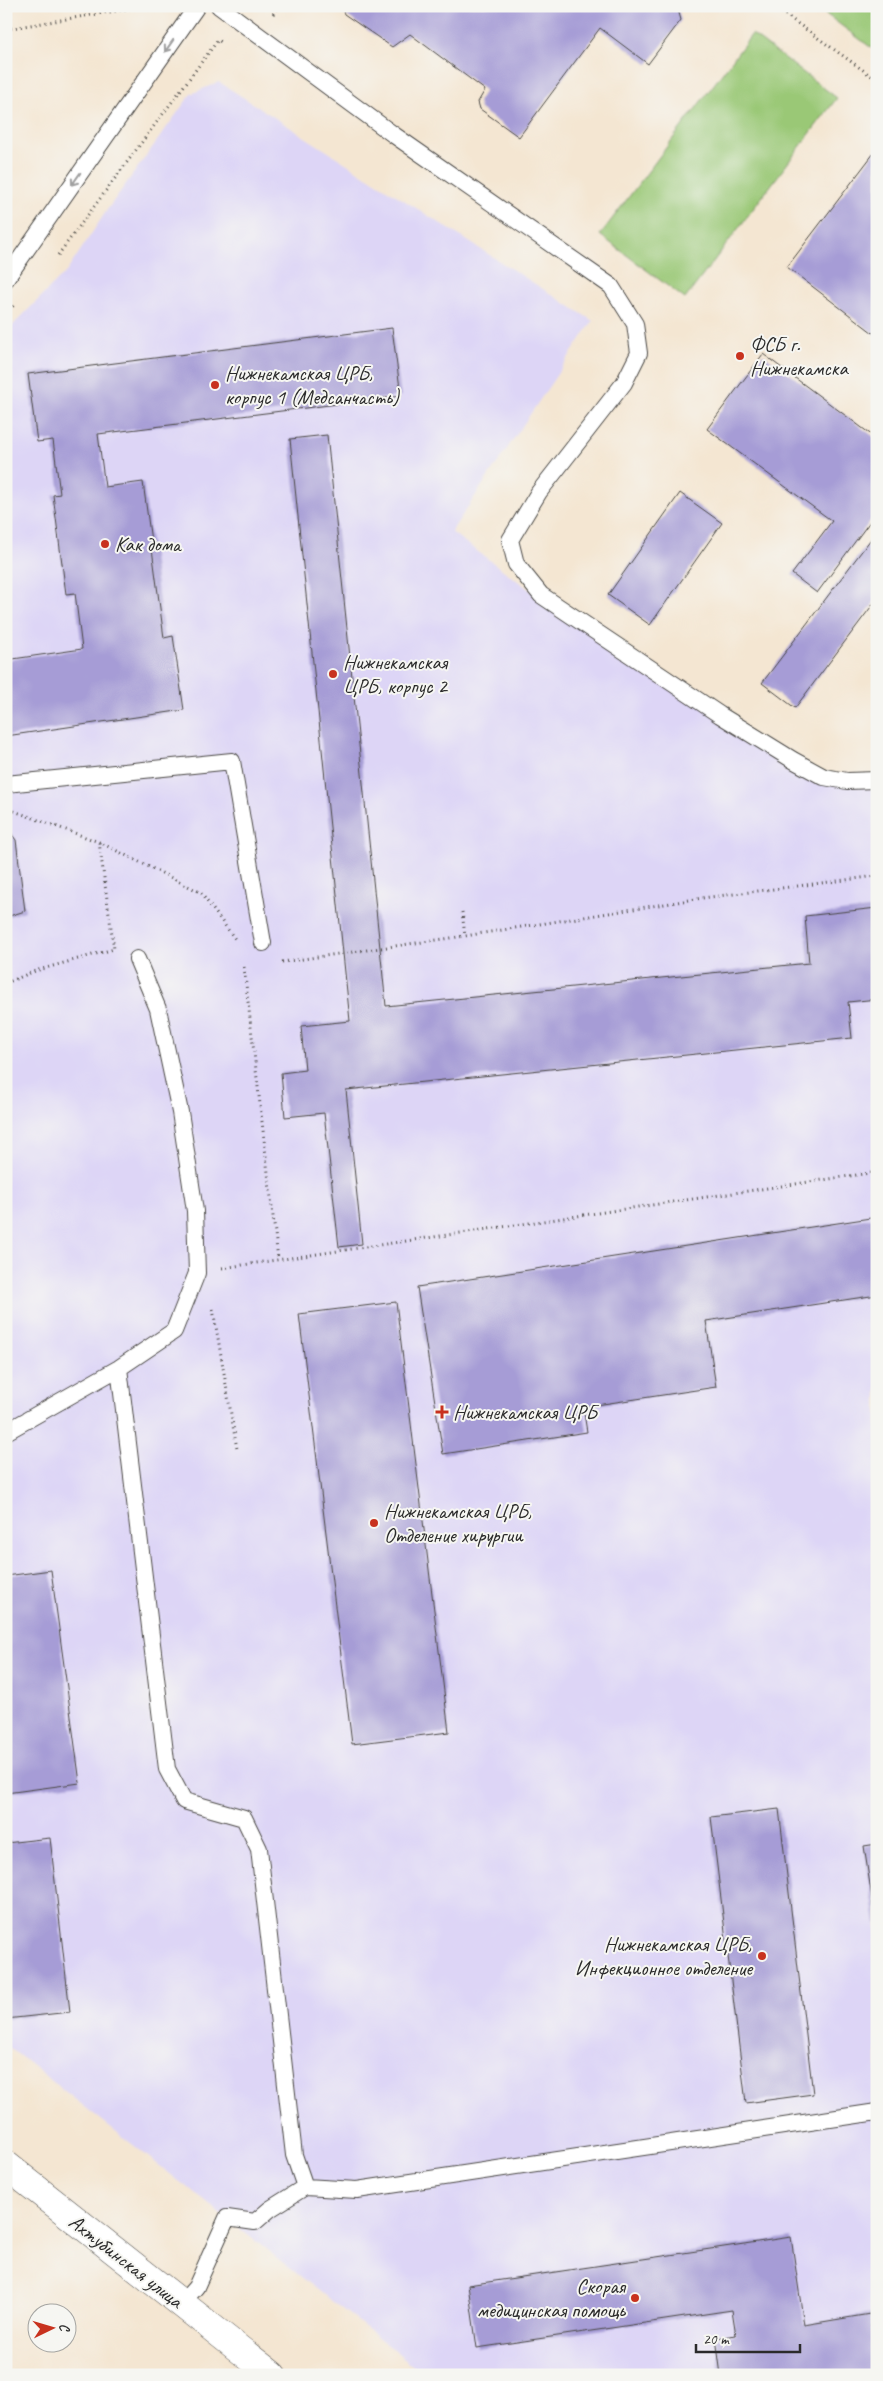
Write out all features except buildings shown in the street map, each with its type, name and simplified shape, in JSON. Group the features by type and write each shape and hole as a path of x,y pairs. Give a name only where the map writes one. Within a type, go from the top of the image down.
{"street":[{"name":"Ахтубинская улица","path":"6,2165 181,2304 244,2365 272,2375"}],"lane":[{"path":"6,278 198,6"},
{"path":"219,6 394,136 611,286 635,324 639,352 624,383 539,492 510,540 516,564 541,595 720,715 793,760 824,777 847,781 877,780"},
{"path":"6,784 232,761 263,944"},
{"path":"6,1432 119,1368 174,1331 197,1273 195,1211 180,1112 158,1009 137,959"},
{"path":"119,1368 167,1769 184,1801 244,1818 259,1849 294,2156 305,2187"},
{"path":"181,2304 196,2287 227,2218 255,2222 270,2209 305,2187 357,2190 877,2112"}],"path":[{"path":"6,29 146,6"},
{"path":"773,6 877,80"},
{"path":"55,258 218,40 226,46"},
{"path":"6,314 18,300"},
{"path":"6,983 35,971 114,949 99,842"},
{"path":"462,912 465,936 702,898 877,876"},
{"path":"244,967 278,1259"},
{"path":"215,1269 877,1172"},
{"path":"212,1308 238,1449"}],"shaded area":[{"name":"Нижнекамская ЦРБ","path":"219,82 593,321 451,532 564,615 816,779 877,776 877,2375 426,2375 6,2045 6,332 67,271 107,210 191,94"}],"green space":[{"path":"815,6 877,6 877,52"},
{"path":"752,34 837,98 685,299 600,235"}],"place":[{"name":"ФСБ г. Нижнекамска","path":"740,356"},
{"name":"Нижнекамская ЦРБ, корпус 1 (Медсанчасть)","path":"215,385"},
{"name":"Как дома","path":"105,544"},
{"name":"Нижнекамская ЦРБ, корпус 2","path":"333,674"},
{"name":"Нижнекамская ЦРБ","path":"442,1412"},
{"name":"Нижнекамская ЦРБ, Отделение хирургии","path":"374,1523"},
{"name":"Нижнекамская ЦРБ, Инфекционное отделение","path":"762,1956"},
{"name":"Скорая медицинская помощь","path":"635,2298"}]}
